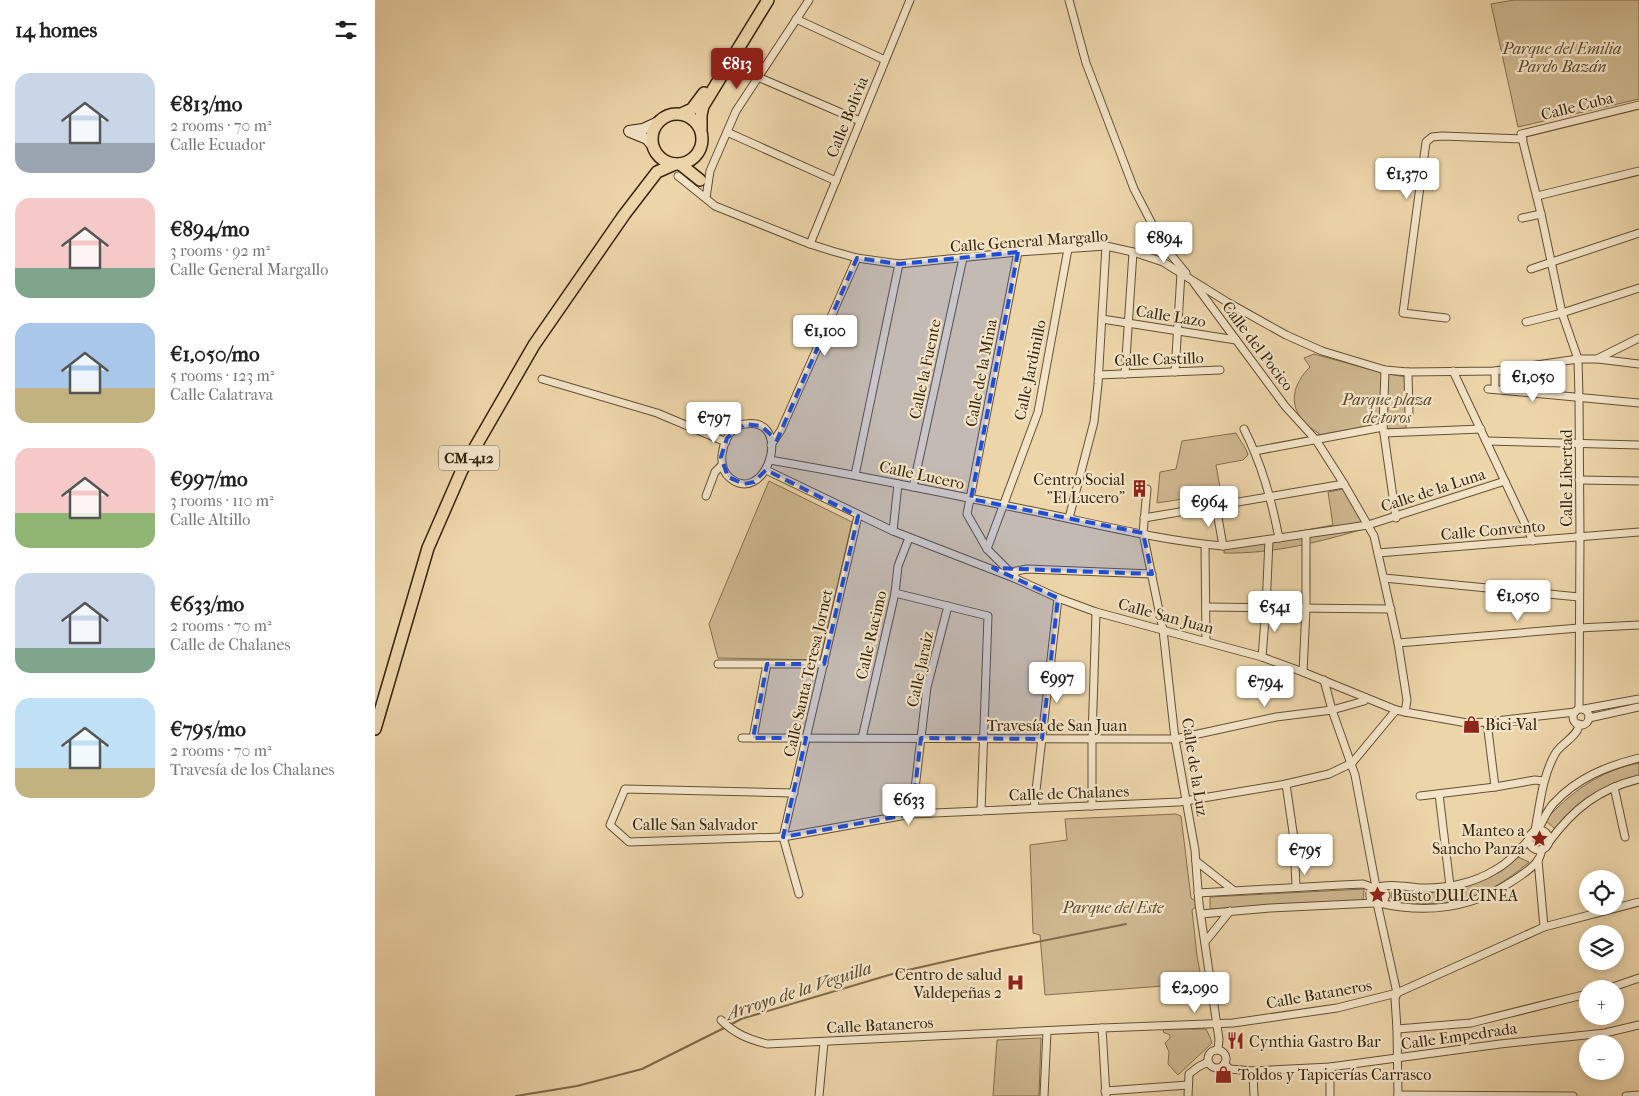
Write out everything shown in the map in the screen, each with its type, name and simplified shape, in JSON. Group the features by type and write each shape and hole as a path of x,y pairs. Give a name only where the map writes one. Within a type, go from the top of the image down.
{"main road":[{"path":"657,123 668,115 681,114 691,109 701,98 768,0"},
{"path":"700,180 694,158 701,146 701,115 703,106 768,0"},
{"path":"681,114 694,120 701,132"},
{"name":"CM-412","path":"375,729 427,548 462,470 535,346 623,215 652,166 653,148 651,137 657,123"},
{"path":"653,148 659,158 700,180"},
{"name":"CM-412","path":"623,215 657,172 677,168 694,158"}],"street":[{"path":"705,198 710,171 736,111 809,0"},
{"name":"Calle Bolivia","path":"810,244 910,0"},
{"name":"Calle del Pocico","path":"1069,0 1086,63 1134,189 1163,245 1192,280 1285,406 1316,440 1374,536 1398,643 1407,700 1405,712"},
{"path":"796,18 885,60"},
{"path":"759,77 860,121"},
{"name":"Calle Cuba","path":"1446,318 1403,313 1426,142 1432,137 1442,136 1522,136 1639,104"},
{"path":"653,148 647,139 629,131 643,129 657,123"},
{"path":"727,132 836,181"},
{"name":"Calle Libertad","path":"1522,136 1541,214 1561,313 1577,359 1580,537 1579,710"},
{"name":"Calle General Margallo","path":"677,168 715,206 810,244 857,258 899,264 1018,252 1106,246 1133,252 1163,262 1227,302 1286,335 1322,351 1385,370 1408,372 1495,371 1577,359 1597,359 1639,338"},
{"path":"1537,196 1639,171"},
{"path":"700,180 705,198"},
{"path":"1522,218 1541,214"},
{"path":"1531,269 1639,233"},
{"path":"1069,518 1094,422 1106,246"},
{"name":"Calle Jardinillo","path":"987,549 1005,505 1038,412 1068,249"},
{"name":"Calle de la Mina","path":"1015,578 987,549 967,514 1018,252"},
{"path":"1125,374 1133,252"},
{"path":"771,445 781,430 857,258"},
{"name":"Calle la Fuente","path":"913,487 963,258"},
{"path":"855,474 899,264"},
{"path":"1175,372 1181,273"},
{"path":"1526,322 1639,288"},
{"name":"Calle Lazo","path":"1102,319 1237,340"},
{"path":"1597,359 1639,364"},
{"name":"Calle Castillo","path":"1098,375 1220,370"},
{"path":"1385,370 1384,430 1396,518"},
{"path":"1453,371 1533,541"},
{"path":"1495,371 1491,389 1639,403"},
{"path":"1408,372 1409,414"},
{"path":"542,379 657,413 726,442"},
{"path":"744,424 761,426 768,432 771,445 770,460 766,470 754,482 744,484 728,477 722,465 721,457 727,438 734,429 744,424"},
{"path":"1244,429 1255,450 1271,497 1279,538"},
{"path":"1255,450 1384,430 1481,429"},
{"path":"1486,441 1639,445"},
{"name":"Calle Lucero","path":"770,460 855,474 1143,534 1205,545 1223,546 1368,525"},
{"path":"706,496 715,472 722,465"},
{"name":"Calle San Juan","path":"766,470 893,532 1015,578 1058,598 1096,612 1262,657 1396,710 1467,723 1579,710 1639,699"},
{"path":"1579,480 1639,481"},
{"name":"Calle de la Luna","path":"1368,525 1396,518 1505,481"},
{"path":"893,532 898,484"},
{"path":"1144,518 1344,484"},
{"name":"Calle de la Luz","path":"1147,489 1143,534 1163,630 1175,739 1187,801 1219,1038 1218,1050"},
{"path":"1216,506 1223,546"},
{"name":"Calle Santa Teresa Jornet","path":"783,837 858,516"},
{"name":"Calle Convento","path":"1378,554 1639,532"},
{"path":"1303,672 1306,609 1306,534"},
{"name":"Calle Racimo","path":"862,738 895,593 898,566 909,538"},
{"path":"1262,657 1267,607 1269,540"},
{"path":"1205,545 1206,641"},
{"path":"1015,578 1016,570 1027,569 1152,574"},
{"path":"1384,578 1579,597"},
{"path":"895,593 988,616 981,811"},
{"path":"1034,808 1058,598"},
{"name":"Calle Jaraiz","path":"912,814 927,687 948,606"},
{"path":"1206,607 1391,609"},
{"path":"1092,806 1096,612"},
{"path":"1398,643 1639,625"},
{"path":"719,664 824,664"},
{"path":"753,738 767,664"},
{"path":"1324,680 1332,710 1352,763 1376,887"},
{"name":"Travesía de San Juan","path":"742,738 1175,739 1276,717 1332,710 1364,701 1366,698"},
{"path":"1589,718 1589,713 1579,710 1573,719 1579,724 1584,724 1589,718 1639,708"},
{"path":"1352,763 1396,710"},
{"path":"1487,722 1495,787"},
{"path":"1537,830 1544,781 1555,754 1579,728 1579,724"},
{"path":"1198,893 1363,884 1376,887 1383,890 1386,895 1384,900 1377,903 1371,900 1369,895 1376,887 1426,888 1466,883 1495,870 1519,851 1531,834 1537,830 1554,803 1575,785 1593,773 1617,763 1639,758"},
{"name":"Calle de Chalanes","path":"783,837 912,814 1187,801 1286,784 1329,774 1352,763"},
{"path":"1529,839 1533,848 1542,849 1547,847 1549,842 1579,808 1597,795 1639,779"},
{"path":"1420,796 1535,780 1544,781"},
{"path":"1286,784 1294,839 1297,887"},
{"path":"1614,787 1625,837"},
{"name":"Calle San Salvador","path":"783,837 629,842 610,826 625,789 794,793"},
{"path":"1439,794 1450,886"},
{"path":"1541,800 1554,803"},
{"path":"1537,830 1547,833 1549,842"},
{"path":"783,837 799,894"},
{"path":"1542,849 1538,860 1544,927"},
{"path":"1201,914 1377,903 1426,908 1450,907 1476,901 1491,895 1519,877 1538,860"},
{"path":"1195,861 1233,890"},
{"name":"Calle Bataneros","path":"723,1021 730,1029 750,1040 767,1044 1102,1028 1233,1024 1337,1008 1397,993 1544,927 1639,902"},
{"path":"1377,903 1397,993 1395,999 1398,1095 1573,1096"},
{"path":"1205,942 1230,912"},
{"path":"1624,983 1639,978"},
{"path":"1397,1029 1471,1023 1579,996"},
{"name":"Calle Empedrada","path":"1224,1064 1230,1069 1253,1070 1330,1067 1500,1044 1605,1033 1639,1025"},
{"path":"1102,1028 1106,1094 1188,1085"},
{"path":"1044,1096 1047,1031"},
{"path":"819,1096 824,1042"},
{"path":"1218,1050 1225,1056 1224,1064 1215,1068 1211,1066 1208,1058 1210,1054 1218,1050"},
{"path":"1188,1096 1189,1074 1192,1070 1209,1062"},
{"path":"1330,1067 1330,1096"},
{"path":"1253,1070 1254,1096"},
{"path":"1626,1096 1639,1095"}],"highlighted area":[{"path":"1018,252 971,499 1143,533 1152,574 993,568 1058,598 1042,739 921,738 912,814 783,837 806,738 753,738 767,664 824,664 858,516 766,470 754,482 744,484 728,477 721,457 727,438 744,424 761,426 777,440 857,258 899,264"}],"green space":[{"name":"Parque del Emilia Pardo Bazán","path":"1514,0 1639,0 1639,99 1518,127 1491,4"},
{"name":"Parque plaza de toros","path":"1314,354 1383,373 1406,377 1406,428 1387,429 1379,426 1325,438 1308,426 1300,417 1294,402 1296,387 1310,367 1304,358"},
{"path":"1236,433 1248,455 1243,460 1216,465 1221,493 1157,503 1160,472 1176,469 1182,441"},
{"path":"769,481 852,522 820,660 718,658 709,624"},
{"path":"1343,489 1367,528 1296,546 1242,553 1224,553 1225,545 1333,525 1328,492"},
{"path":"1639,763 1639,775 1626,778 1593,794 1573,810 1555,829 1545,820 1566,800 1587,784 1611,771"},
{"name":"Parque del Este","path":"1176,814 1181,816 1191,898 1199,904 1192,910 1202,983 1045,995 1040,935 1033,933 1030,845 1067,840 1065,819"},
{"path":"1518,857 1529,862 1512,876 1480,894 1465,899 1432,904 1391,903 1392,891 1428,893 1464,887 1498,871"},
{"path":"1364,889 1363,901 1210,909 1210,897"},
{"path":"1164,1029 1206,1029 1212,1043 1178,1075 1168,1064 1169,1052 1165,1043 1170,1038 1170,1035 1163,1032"},
{"path":"1041,1038 1039,1096 993,1096 997,1040"}],"waterway":[{"name":"Arroyo de la Veguilla","path":"730,1025 741,1019 899,972 1126,924"},
{"name":"Arroyo de la Veguilla","path":"516,1096 577,1086 642,1069 726,1027"}],"place":[{"name":"Centro Social \"El Lucero\"","path":"1139,488"},
{"name":"Bici-Val","path":"1471,724"},
{"name":"Manteo a Sancho Panza","path":"1539,839"},
{"name":"Busto DULCINEA","path":"1378,895"},
{"name":"Centro de salud Valdepeñas 2","path":"1016,983"},
{"name":"Cynthia Gastro Bar","path":"1235,1041"},
{"name":"Toldos y Tapicerías Carrasco","path":"1224,1074"}]}
